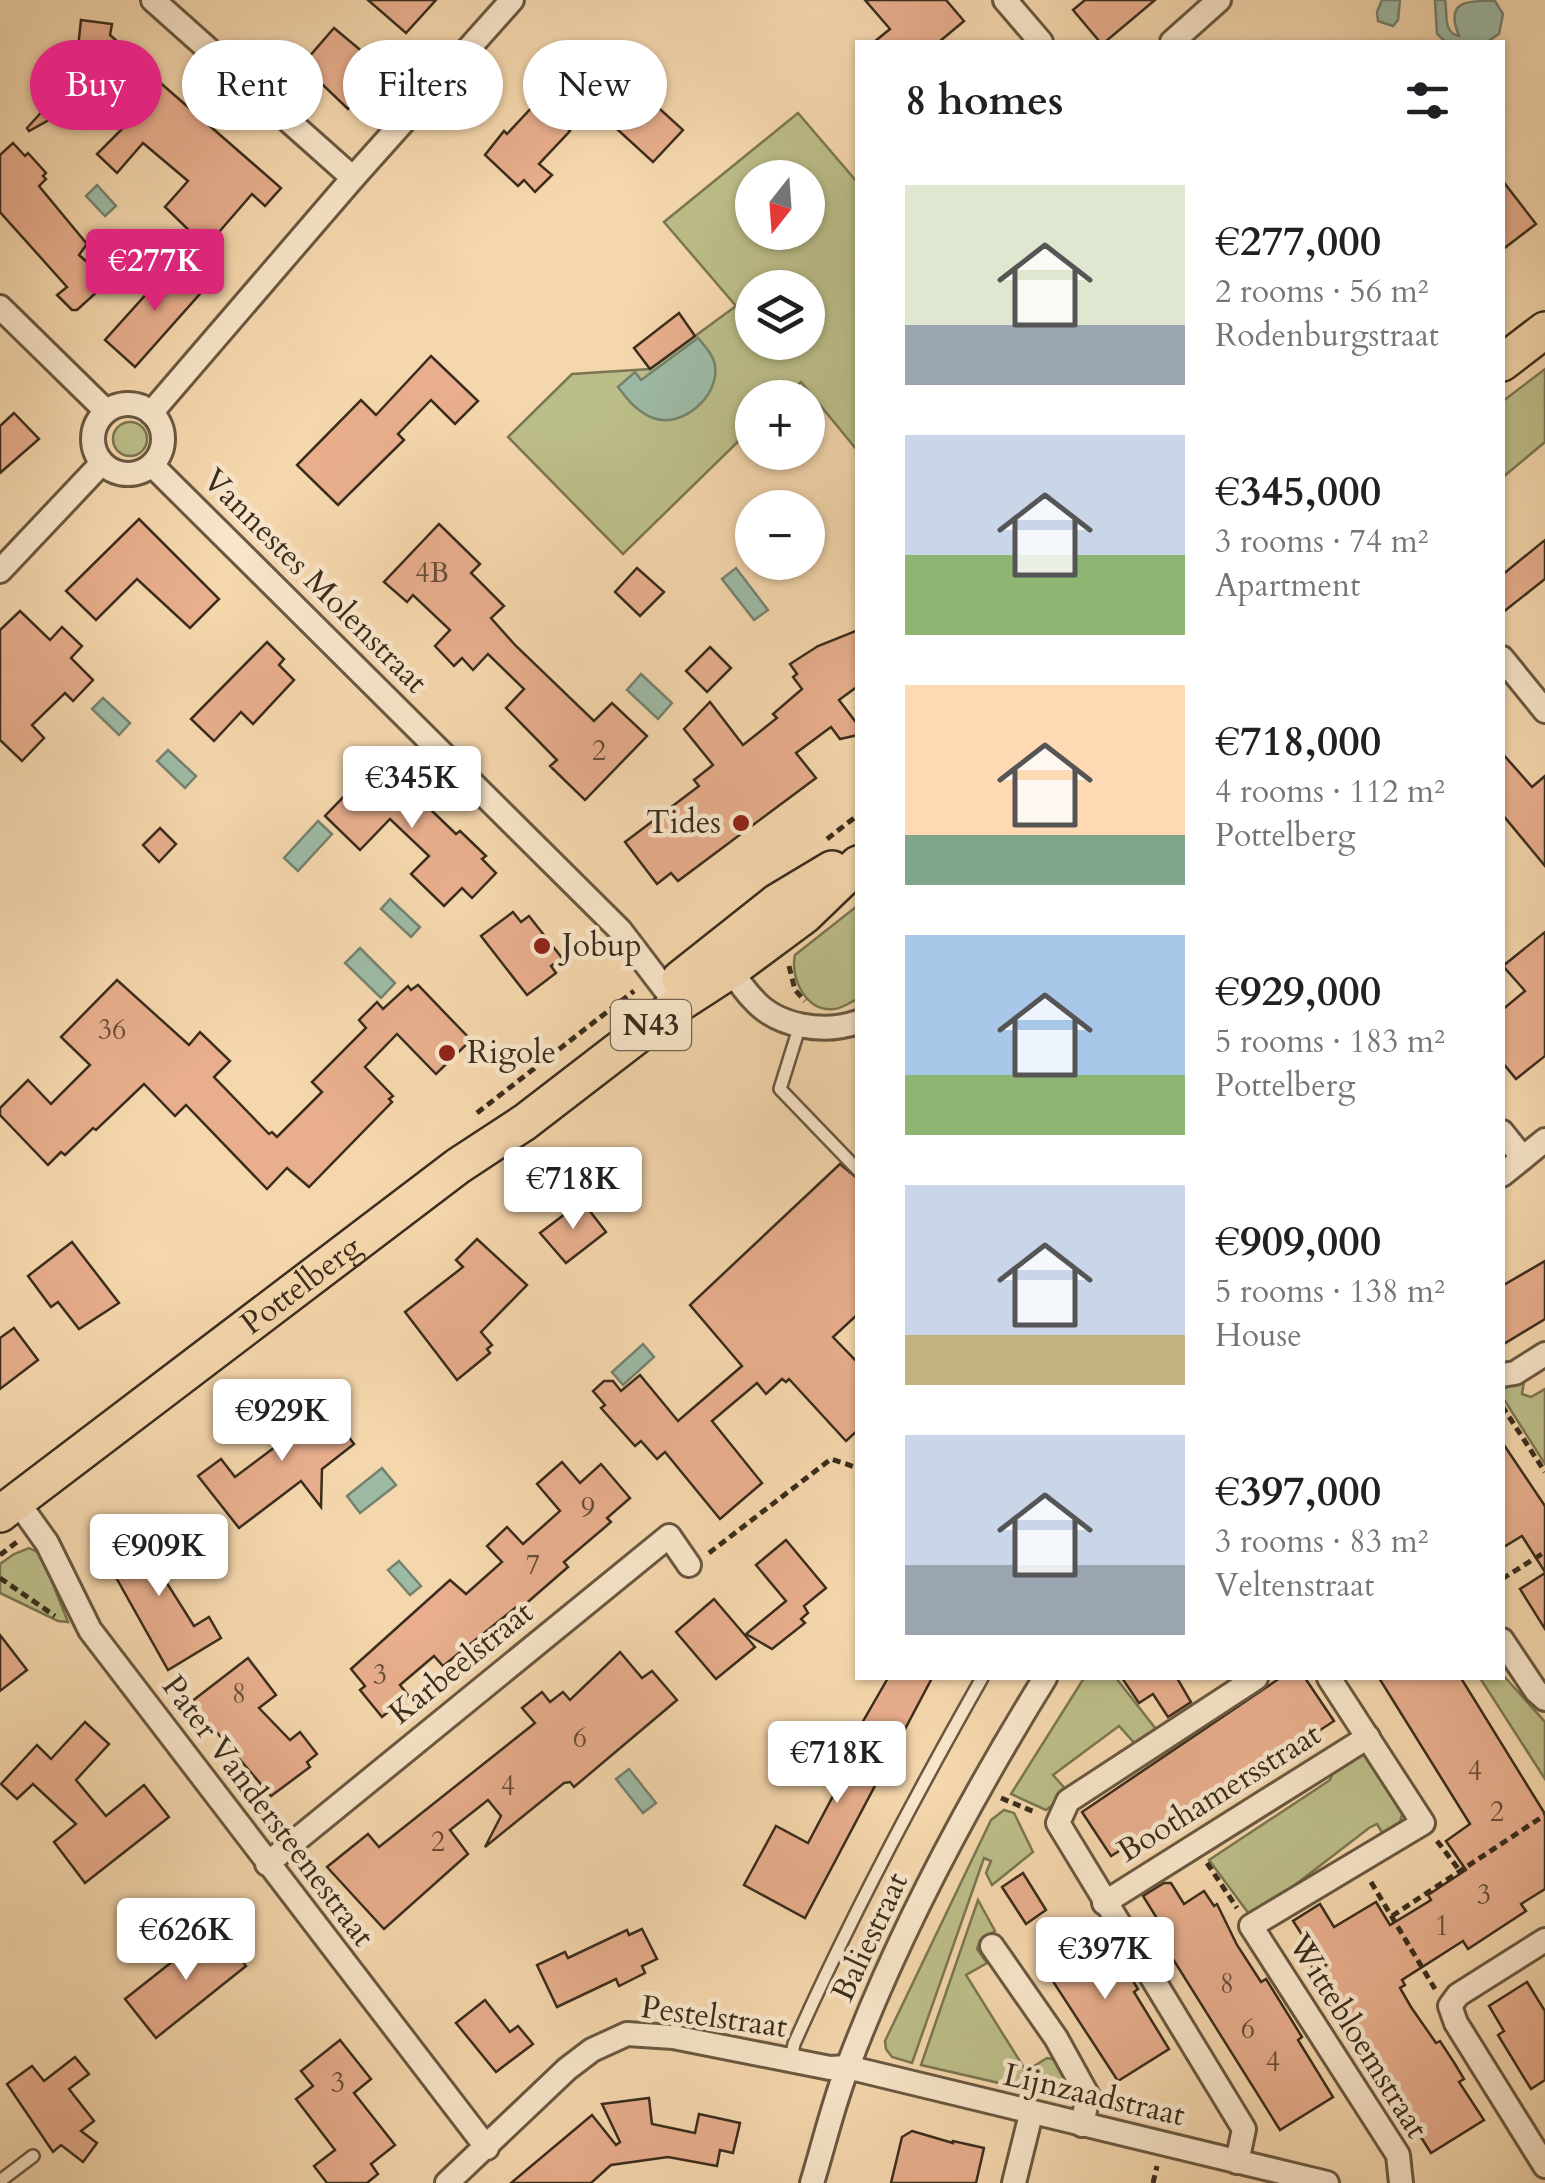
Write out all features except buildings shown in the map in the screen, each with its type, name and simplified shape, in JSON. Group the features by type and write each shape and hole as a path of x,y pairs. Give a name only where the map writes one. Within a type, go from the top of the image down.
{"main road":[{"path":"1505,361 1545,330"},
{"name":"Pottelberg","path":"724,960 777,902 855,856"},
{"name":"Pottelberg","path":"8,1508 458,1166 526,1122 667,990 804,916 855,867"}],"street":[{"path":"153,0 353,178"},
{"path":"151,413 512,0"},
{"path":"1005,0 1039,40"},
{"path":"1174,40 1219,0"},
{"path":"0,307 106,411"},
{"path":"126,404 141,406 151,413 162,430 163,446 152,465 138,473 120,474 101,464 92,436 106,411 126,404"},
{"path":"0,572 101,464"},
{"name":"Vannestes Molenstraat","path":"152,465 620,930 667,990"},
{"path":"1505,662 1545,711"},
{"path":"724,960 754,1001 818,1029 848,1025"},
{"path":"1505,1136 1523,1158"},
{"path":"1505,1173 1545,1140"},
{"path":"1505,1376 1515,1374 1545,1354"},
{"name":"Pater Vandersteenestraat","path":"8,1508 47,1543 90,1630 487,2148"},
{"name":"Karbeelstraat","path":"266,1864 669,1536 690,1565"},
{"path":"1505,1644 1542,1692"},
{"name":"Baliestraat","path":"812,2183 847,2067 904,1933 990,1794 1043,1680"},
{"path":"1237,2162 1244,2129 1058,1823 1068,1802 1253,1680"},
{"path":"1331,1680 1423,1823 1358,1862"},
{"name":"Boothamersstraat","path":"1104,1904 1368,1737"},
{"name":"Wittebloemstraat","path":"1358,1862 1251,1926 1398,2155 1402,2183"},
{"path":"1545,1941 1458,1994 1450,2006 1456,2023 1545,2166"},
{"path":"992,1946 1056,2038 1088,2096 1082,2125"},
{"name":"Pestelstraat","path":"447,2183 567,2068 592,2050 627,2034 673,2037 847,2067"},
{"name":"Lijnzaadstraat","path":"847,2067 1328,2183"},
{"path":"1014,2183 1031,2114"}],"lane":[{"path":"800,1024 780,1090 855,1167"},
{"name":"Baliestraat","path":"790,2060 838,1944 899,1824 981,1680"},
{"path":"0,2181 33,2156"}],"path":[{"path":"788,963 795,990 848,1025"},
{"path":"540,1064 667,990"},
{"path":"1505,1411 1545,1472"},
{"path":"690,1565 717,1549 830,1460 855,1467"},
{"path":"1505,1577 1545,1552"},
{"path":"0,1578 52,1616 90,1630"},
{"path":"990,1794 1010,1783"},
{"path":"990,1794 993,1812"},
{"path":"990,1794 1058,1823"},
{"path":"1392,1916 1545,1816"},
{"path":"1423,1823 1460,1871"},
{"path":"1358,1862 1438,1994 1450,2006"},
{"path":"1224,1890 1230,1898"}],"green space":[{"path":"798,113 855,180 855,448 825,411 825,380 735,380 735,445 623,554 508,437 572,374 650,369 735,307 735,360 825,360 825,270 735,270 735,305 664,222 735,164 735,250 825,250 825,160 740,160"},
{"path":"1545,369 1545,442 1505,475 1505,399"},
{"path":"130,422 142,427 147,439 142,451 130,456 118,451 113,439 118,427"},
{"path":"855,908 855,1000 834,1009 815,1005 797,983 795,955"},
{"path":"1525,1375 1522,1394 1531,1397 1545,1389 1545,1464 1505,1401 1505,1388"},
{"path":"29,1548 41,1554 68,1622 58,1621 0,1593 0,1564"},
{"path":"1505,1677 1545,1722 1545,1779 1481,1680"},
{"path":"1083,1680 1118,1680 1159,1733 1137,1746 1119,1726 1053,1775 1069,1793 1046,1810 1011,1794"},
{"path":"1363,1754 1372,1760 1403,1811 1400,1822 1383,1834 1377,1824 1369,1828 1252,1918 1209,1860 1330,1780 1335,1767"},
{"path":"1004,1810 1014,1813 1033,1852 992,1885 986,1873 991,1861 984,1858 912,2063 892,2057 885,2041 991,1820"},
{"path":"978,1900 995,1931 980,1940 977,1949 987,1963 966,1975 1026,2071 1047,2058 1060,2060 1071,2087 1064,2098 921,2065"}],"shaded area":[{"path":"1382,0 1400,0 1398,20 1393,26 1378,21"},
{"path":"1435,0 1445,0 1448,27 1459,36 1454,16 1460,5 1495,1 1503,14 1499,34 1490,40 1444,40 1437,34"},
{"path":"97,185 116,206 105,216 86,196"},
{"path":"698,338 712,358 715,377 705,398 687,414 676,419 653,418 638,409 618,387 635,372 641,380"},
{"path":"735,569 735,580 745,580 768,610 754,620 722,579"},
{"path":"641,674 672,703 658,719 627,690"},
{"path":"103,698 130,723 119,735 92,709"},
{"path":"168,750 196,776 185,788 157,761"},
{"path":"318,821 332,834 298,871 284,858"},
{"path":"390,899 420,927 411,937 381,909"},
{"path":"360,948 395,983 381,998 345,963"},
{"path":"643,1344 654,1357 623,1385 612,1372"},
{"path":"382,1468 396,1485 360,1513 347,1496"},
{"path":"399,1561 421,1586 410,1595 388,1570"},
{"path":"629,1769 656,1803 643,1813 616,1779"}],"place":[{"name":"Tides","path":"741,823"},
{"name":"Jobup","path":"542,946"},
{"name":"Rigole","path":"447,1053"}]}
